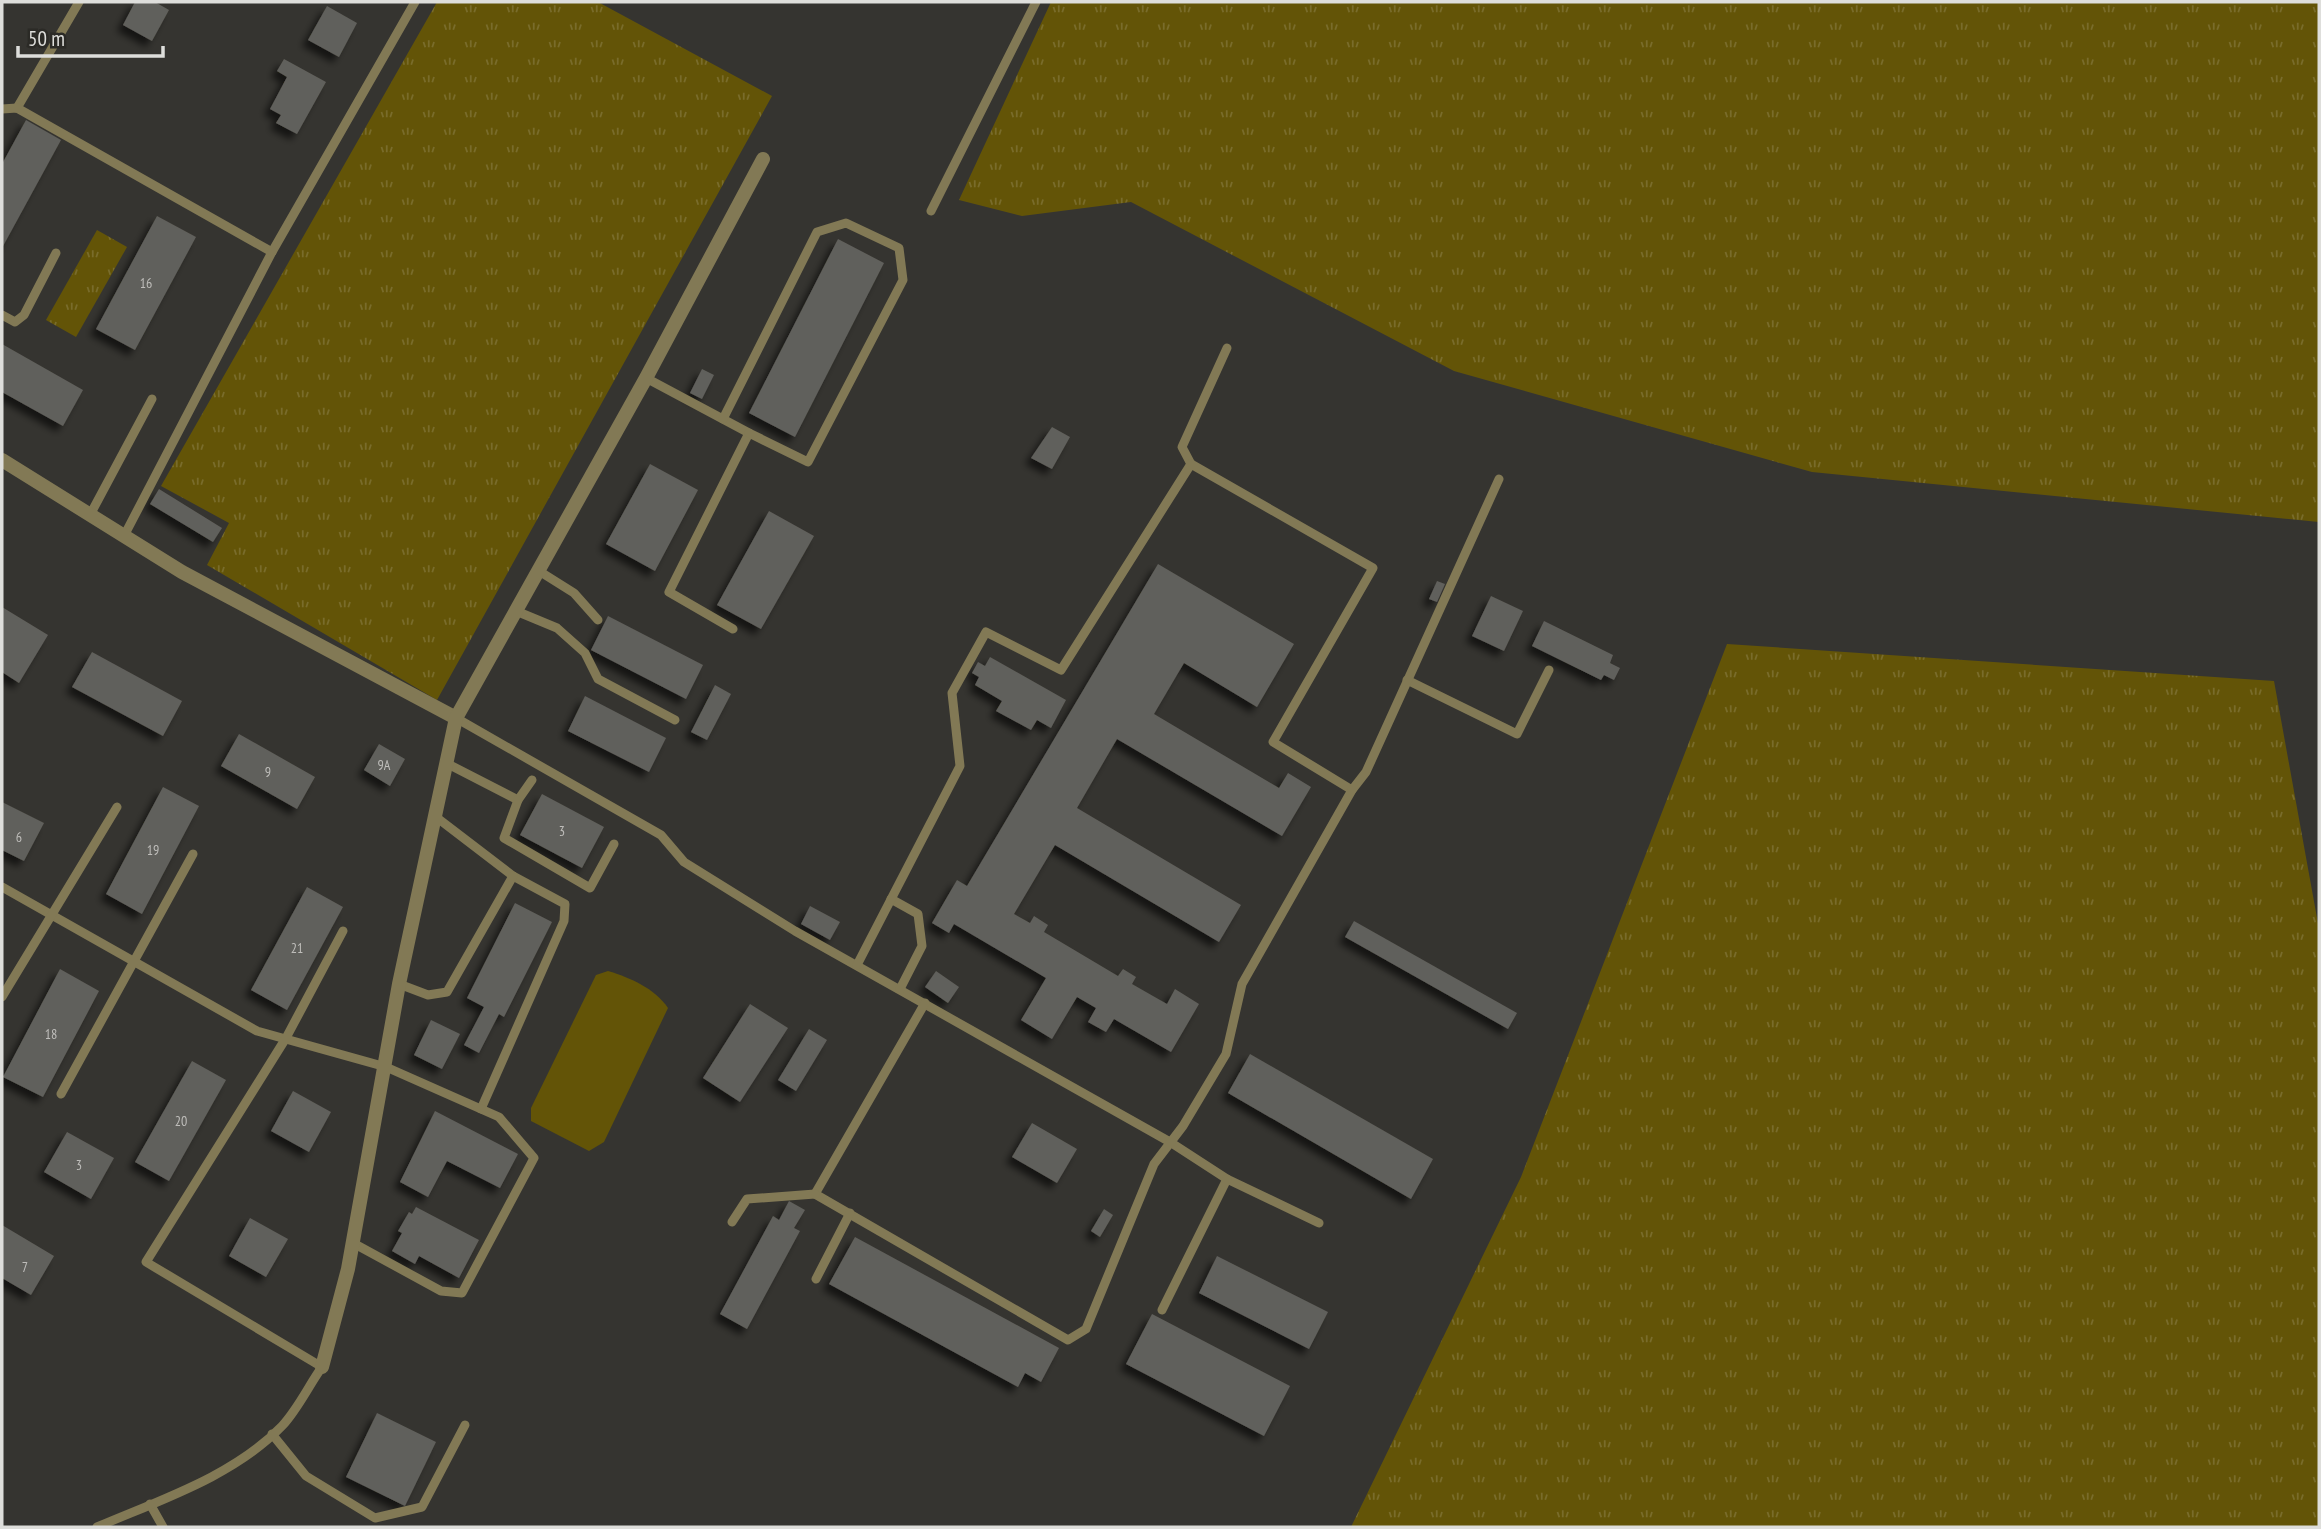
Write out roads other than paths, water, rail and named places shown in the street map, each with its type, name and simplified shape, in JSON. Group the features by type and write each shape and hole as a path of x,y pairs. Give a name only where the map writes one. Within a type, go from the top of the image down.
{"street":[{"path":"322,1367 353,1243 399,984 456,718 646,378 762,159"},
{"path":"2,460 181,572 456,718"}],"lane":[{"path":"17,108 79,2"},
{"path":"124,536 272,252 415,2"},
{"path":"931,211 1036,2"},
{"path":"2,109 17,108 272,252"},
{"path":"646,378 749,433 808,462 903,281 899,248 846,223 817,232 723,419"},
{"path":"2,315 15,321 23,315 56,253"},
{"path":"1227,348 1182,447 1191,464 1373,568 1273,742 1352,790"},
{"path":"90,514 152,398"},
{"path":"733,629 669,592 749,433"},
{"path":"857,965 960,766 952,693 986,632 1061,670 1191,464"},
{"path":"732,1222 747,1199 815,1194 1068,1340 1086,1329 1154,1164 1226,1054 1242,984 1352,790 1366,772 1499,479"},
{"path":"539,571 574,593 598,620"},
{"path":"516,611 557,628 585,653 597,679 675,720"},
{"path":"1407,680 1517,734 1549,670"},
{"path":"456,718 661,835 684,862 857,965 1170,1142 1227,1179 1319,1223"},
{"path":"446,763 518,800"},
{"path":"532,780 518,800 504,838 590,888 614,844"},
{"path":"2,997 117,807"},
{"path":"436,817 513,876 565,904 564,921 481,1109"},
{"path":"61,1094 131,962 193,854"},
{"path":"399,984 428,995 447,992 513,876"},
{"path":"2,887 257,1031 386,1067 499,1117 534,1158 462,1293 441,1292 353,1243"},
{"path":"891,899 918,914 922,946 900,989"},
{"path":"97,1527 217,1474 283,1425 322,1367 146,1262 286,1038 343,931"},
{"path":"815,1194 925,1003"},
{"path":"1162,1310 1227,1179"},
{"path":"817,1279 850,1213"},
{"path":"272,1434 306,1476 375,1518 422,1507 465,1425"},
{"path":"150,1504 163,1527"}]}
